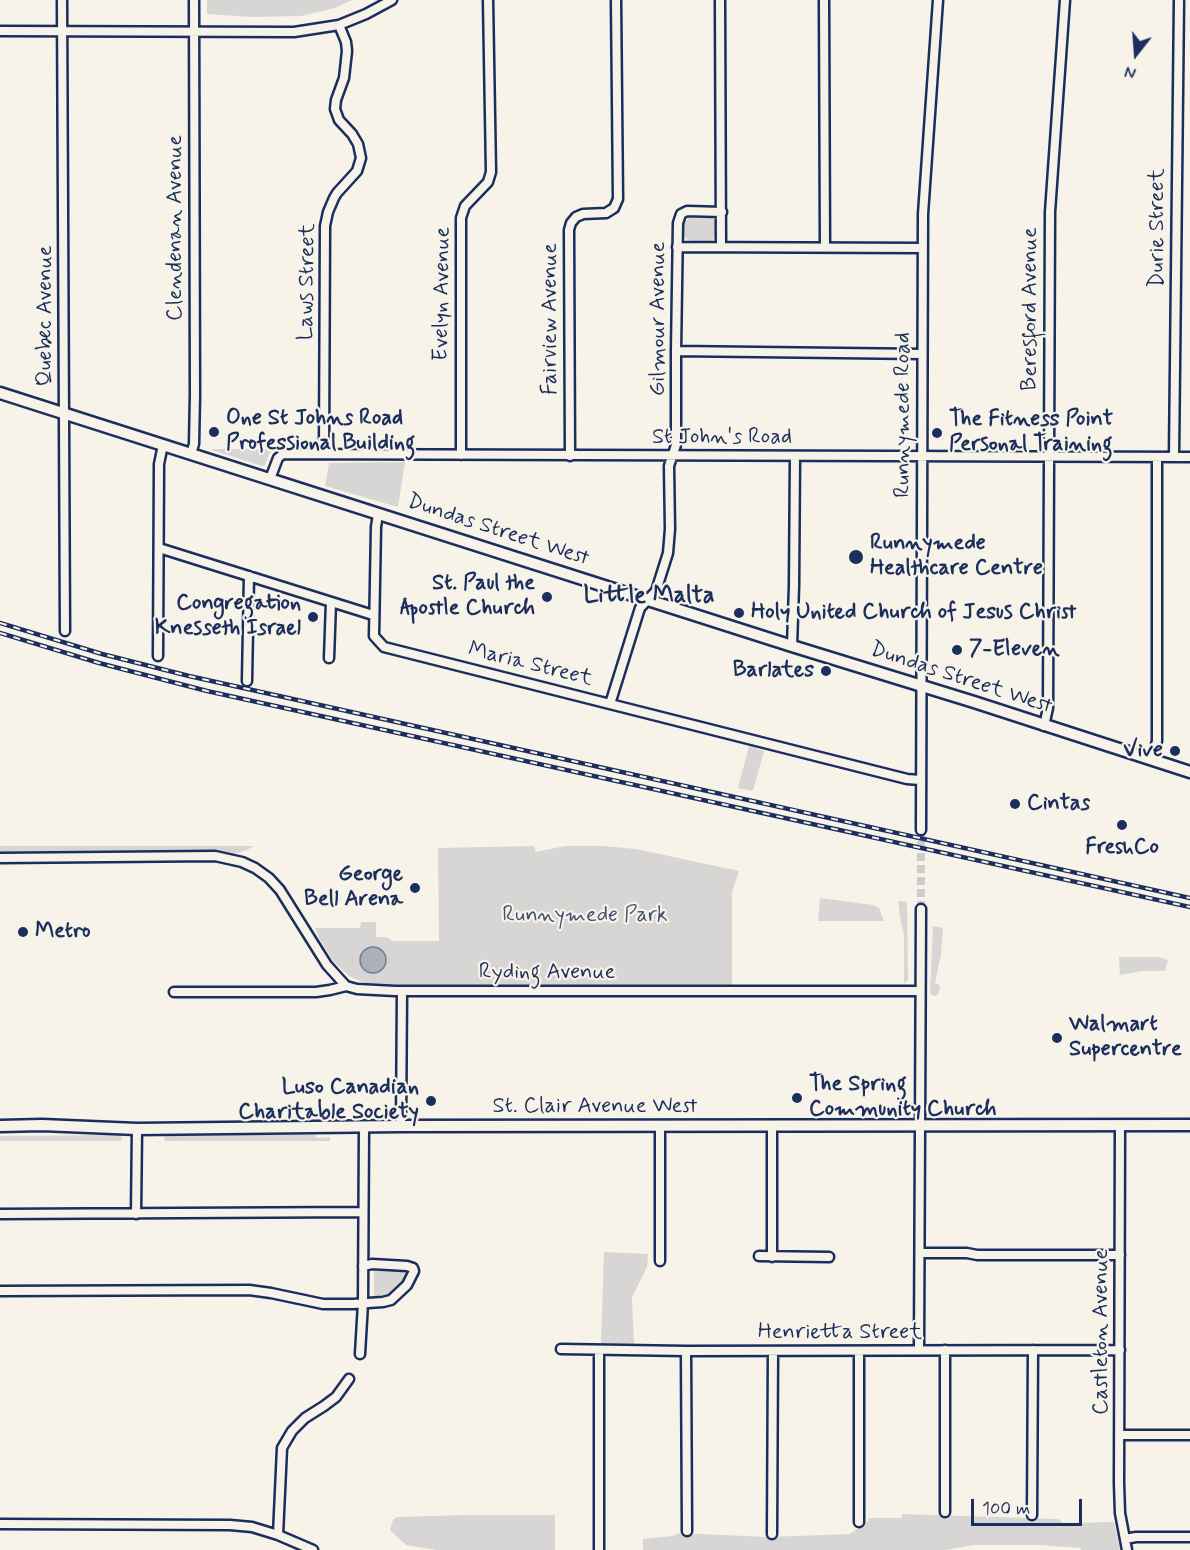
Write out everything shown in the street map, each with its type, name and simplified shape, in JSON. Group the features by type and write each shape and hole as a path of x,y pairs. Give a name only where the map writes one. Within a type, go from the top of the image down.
{"main road":[{"name":"Dundas Street West","path":"0,393 1190,772"},
{"name":"St. Clair Avenue West","path":"0,1126 42,1125 137,1129 401,1126 1190,1125"}],"street":[{"name":"Quebec Avenue","path":"62,0 65,631"},
{"name":"Clendenan Avenue","path":"191,454 194,444 195,395 194,0"},
{"path":"0,31 294,32 339,25 392,0"},
{"name":"Evelyn Avenue","path":"460,455 461,218 465,206 488,182 491,172 488,0"},
{"name":"Fairview Avenue","path":"570,456 568,230 576,217 583,214 606,213 614,208 618,200 616,0"},
{"path":"720,0 721,246"},
{"path":"824,0 825,247"},
{"name":"Runnymede Road","path":"921,830 922,248 938,0"},
{"name":"Beresford Avenue","path":"1044,726 1048,708 1050,212 1065,0"},
{"name":"Durie Street","path":"1174,457 1179,0"},
{"name":"Laws Street","path":"324,454 325,226 328,212 337,192 357,171 361,158 358,144 339,120 334,109 344,78 347,51 339,25"},
{"name":"Gilmour Avenue","path":"610,704 640,608 656,591 668,553 669,466 676,445 678,223 682,213 687,211 722,212"},
{"path":"677,247 922,248"},
{"path":"676,351 922,354"},
{"path":"158,656 159,464 163,445"},
{"name":"St John's Road","path":"270,479 275,462 283,454 1190,457"},
{"path":"792,646 795,457"},
{"path":"1152,760 1156,741 1157,457"},
{"name":"Maria Street","path":"378,513 373,615 374,636 384,647 907,779 921,780"},
{"path":"159,548 373,615"},
{"path":"247,681 249,576"},
{"path":"329,658 331,602"},
{"path":"0,858 215,856 242,862 269,878 280,891 327,965 346,986"},
{"path":"919,1350 921,909"},
{"name":"Ryding Avenue","path":"174,992 316,992 346,986 357,989 402,991 920,991"},
{"path":"401,1126 402,991"},
{"name":"Castleton Avenue","path":"1120,1125 1119,1505 1127,1550"},
{"path":"660,1126 660,1261"},
{"path":"772,1126 772,1257"},
{"path":"360,1354 363,1303 364,1127"},
{"path":"136,1214 137,1129"},
{"path":"0,1214 363,1212"},
{"path":"920,1253 1120,1255"},
{"path":"759,1256 829,1257"},
{"path":"0,1290 249,1290 322,1304 363,1303 391,1300 407,1285 414,1271 413,1268 407,1266 363,1266"},
{"name":"Henrietta Street","path":"561,1349 1120,1350"},
{"path":"599,1350 599,1550"},
{"path":"945,1350 945,1512"},
{"path":"1032,1515 1033,1350"},
{"path":"686,1351 687,1531"},
{"path":"772,1534 773,1351"},
{"path":"859,1351 859,1522"},
{"path":"278,1536 282,1448 292,1431 305,1418 336,1397 349,1379"},
{"path":"1119,1435 1190,1435"},
{"path":"0,1524 230,1525 252,1527 313,1550"},
{"path":"1125,1539 1190,1537"}],"green space":[{"path":"207,0 352,0 335,8 301,16 252,17 207,14"},
{"path":"697,216 710,217 716,222 717,234 710,242 693,242 686,239 683,234 685,221"},
{"path":"212,449 270,449 270,452 265,465 262,466"},
{"path":"405,462 398,507 325,486 329,463"},
{"path":"749,746 764,751 753,791 738,788"},
{"path":"0,846 254,846 234,854 0,853"},
{"name":"Runnymede Park","path":"534,846 536,852 565,846 636,849 739,871 732,892 732,985 372,984 349,976 334,962 319,938 315,928 360,928 361,922 376,922 376,937 386,937 392,941 439,941 438,848"},
{"path":"820,898 873,905 879,908 884,921 818,921"},
{"path":"898,901 907,902 908,979 904,983 904,935"},
{"path":"933,926 943,928 935,983 940,988 938,995 935,996 930,992"},
{"path":"1119,957 1158,957 1168,960 1165,971 1142,971 1120,975"},
{"path":"122,1135 121,1141 0,1141 0,1136"},
{"path":"166,1135 315,1135 316,1138 330,1137 330,1141 165,1141"},
{"path":"604,1252 648,1254 647,1267 632,1297 634,1344 601,1344"},
{"path":"374,1271 401,1271 407,1277 391,1296 374,1299"},
{"path":"902,1514 1058,1519 1063,1523 1114,1522 1120,1550 1081,1550 1081,1548 1039,1545 974,1545 946,1550 643,1550 643,1539 680,1533 767,1537 850,1534 868,1521 868,1518 902,1518"},
{"path":"555,1515 555,1550 437,1550 406,1545 390,1530 393,1520 397,1517"}],"shaded area":[{"path":"373,947 382,951 386,960 382,969 373,973 364,969 360,960 364,951"}],"tunnel":[{"path":"921,830 921,909"}],"railway":[{"path":"0,623 102,654 189,676 1190,898"},
{"path":"0,633 99,663 207,691 1190,907"}],"place":[{"name":"One St Johns Road Professional Building","path":"214,432"},
{"name":"The Fitness Point Personal Training","path":"937,433"},
{"name":"Runnymede Healthcare Centre","path":"856,557"},
{"name":"St. Paul the Apostle Church","path":"547,597"},
{"name":"Holy United Church of Jesus Christ","path":"739,613"},
{"name":"Congregation Knesseth Israel","path":"313,617"},
{"name":"7-Eleven","path":"957,650"},
{"name":"Barlates","path":"826,671"},
{"name":"Vive","path":"1175,751"},
{"name":"Cintas","path":"1015,804"},
{"name":"FreshCo","path":"1122,825"},
{"name":"George Bell Arena","path":"415,888"},
{"name":"Metro","path":"23,932"},
{"name":"Walmart Supercentre","path":"1057,1038"},
{"name":"The Spring Community Church","path":"797,1098"},
{"name":"Luso Canadian Charitable Society","path":"431,1101"}],"district":[{"name":"Little Malta","path":"649,597"}]}
